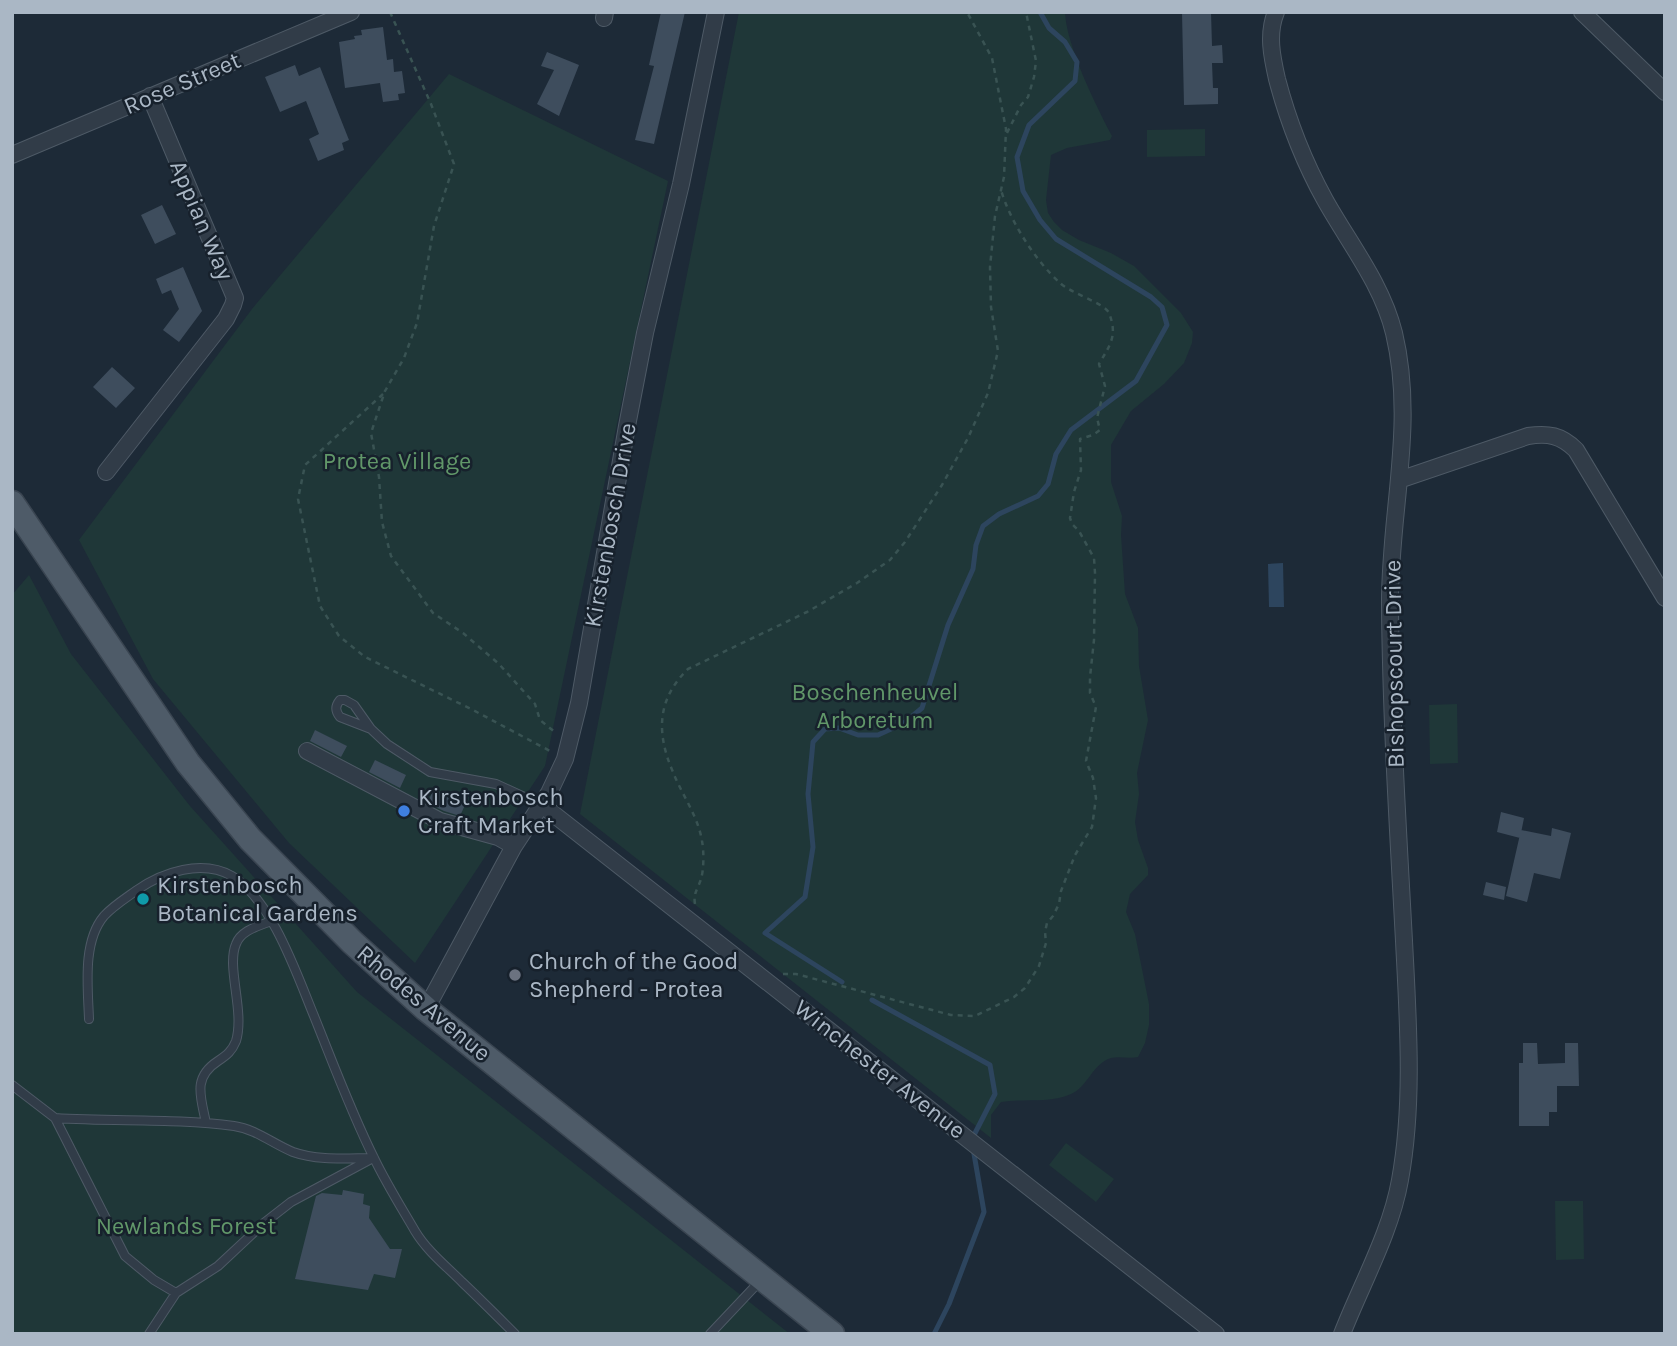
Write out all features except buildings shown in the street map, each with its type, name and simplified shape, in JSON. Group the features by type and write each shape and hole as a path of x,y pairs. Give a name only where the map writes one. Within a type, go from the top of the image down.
{"main road":[{"name":"Rhodes Avenue","path":"12,503 188,763 250,839 352,942 426,1009 832,1334"}],"street":[{"name":"Rose Street","path":"12,155 351,12"},
{"name":"Kirstenbosch Drive","path":"426,1009 514,846 542,805 567,751 579,703 626,426 681,184 716,12"},
{"name":"Bishopscourt Drive","path":"1276,12 1272,22 1271,53 1284,105 1313,176 1376,286 1394,330 1402,376 1404,422 1392,541 1390,600 1391,679 1405,974 1407,1133 1401,1180 1393,1209 1342,1334"},
{"path":"1582,12 1665,92"},
{"name":"Appian Way","path":"106,472 226,319 234,298 150,96"},
{"path":"1399,480 1528,436 1545,433 1557,436 1576,450 1665,598"},
{"path":"307,751 440,821 498,837 514,846"},
{"name":"Winchester Avenue","path":"542,805 1216,1334"}],"lane":[{"path":"371,729 408,759 430,772 496,784 542,805"},
{"path":"89,1019 88,968 96,929 104,916 139,889 163,875 199,869 218,871 233,877 251,894 271,921 293,963 374,1158 417,1235 515,1334"},
{"path":"206,1123 200,1090 201,1079 207,1069 229,1054 236,1041 239,1019 233,959 235,945 240,936 249,930 271,921"},
{"path":"12,1084 55,1118 125,1256 154,1280 176,1293"},
{"path":"55,1118 237,1126 292,1152 312,1157 374,1158"},
{"path":"149,1334 176,1293 218,1266 264,1223 291,1202 374,1158"},
{"path":"710,1334 762,1279"}],"path":[{"path":"390,12 454,164 434,226 417,323 404,358 385,391 371,433 379,477 382,522 391,556 433,613 463,633 499,664 535,704 540,720 567,751"},
{"path":"688,918 696,909 694,894 702,876 703,844 686,794 673,773 666,752 661,718 668,693 688,669 807,612 877,570 905,542 927,509 968,438 995,372 998,351 991,307 990,267 1006,136 992,58 967,12"},
{"path":"1006,136 1021,105 1028,97 1034,77 1036,61 1026,12"},
{"path":"766,979 778,974 796,974 951,1015 982,1014 1025,988 1040,966 1046,943 1047,923 1059,904 1061,891 1075,855 1093,827 1097,799 1086,761 1096,707 1090,693 1090,685 1096,573 1094,558 1070,518 1082,470 1080,439 1100,430 1097,418 1105,386 1099,364 1111,348 1112,328 1109,311 1105,307 1060,284 1018,229 1001,190"},
{"path":"385,391 305,465 298,499 320,606 339,636 365,657 473,710 567,751"}],"green space":[{"name":"Boschenheuvel Arboretum","path":"739,12 1065,12 1076,58 1112,136 1110,140 1067,148 1051,155 1046,200 1048,213 1062,230 1134,266 1181,313 1193,332 1192,343 1184,363 1164,384 1131,411 1111,445 1111,482 1122,516 1125,594 1138,628 1139,666 1148,720 1137,773 1139,794 1135,822 1148,875 1130,894 1126,912 1135,934 1149,1004 1149,1025 1145,1043 1138,1057 1114,1057 1099,1065 1082,1086 1071,1094 1054,1099 1001,1102 991,1115 991,1138 580,814"},
{"name":"Protea Village","path":"449,74 668,181 545,766 415,963 289,843 153,679 79,540 252,309"},
{"path":"1205,129 1205,156 1147,157 1147,130"},
{"name":"Kirstenbosch Botanical Gardens","path":"29,575 71,654 190,806 357,992 790,1334 12,1334 12,595"},
{"path":"1457,704 1458,763 1430,764 1429,705"},
{"path":"1066,1143 1114,1179 1096,1202 1049,1165"},
{"path":"1555,1201 1583,1201 1584,1259 1556,1260"}],"water":[{"path":"1283,563 1284,607 1269,607 1268,564"}],"waterway":[{"path":"842,982 765,933 805,897 813,847 808,794 813,742 825,729 839,728 858,735 878,735 904,723 922,708 948,625 973,569 976,545 983,526 999,514 1038,496 1048,484 1056,454 1071,430 1136,381 1167,325 1162,307 1151,297 1056,239 1040,220 1023,191 1017,157 1029,125 1075,81 1077,62 1065,42 1049,28 1040,12"},
{"path":"872,1000 990,1065 995,1094 972,1139"},
{"path":"934,1334 949,1304 984,1212 973,1148"}],"place":[{"name":"Kirstenbosch Craft Market","path":"404,811"},
{"name":"Kirstenbosch Botanical Gardens","path":"143,899"},
{"name":"Church of the Good Shepherd - Protea","path":"515,975"}],"park label":[{"name":"Newlands Forest","path":"186,1226"}]}
